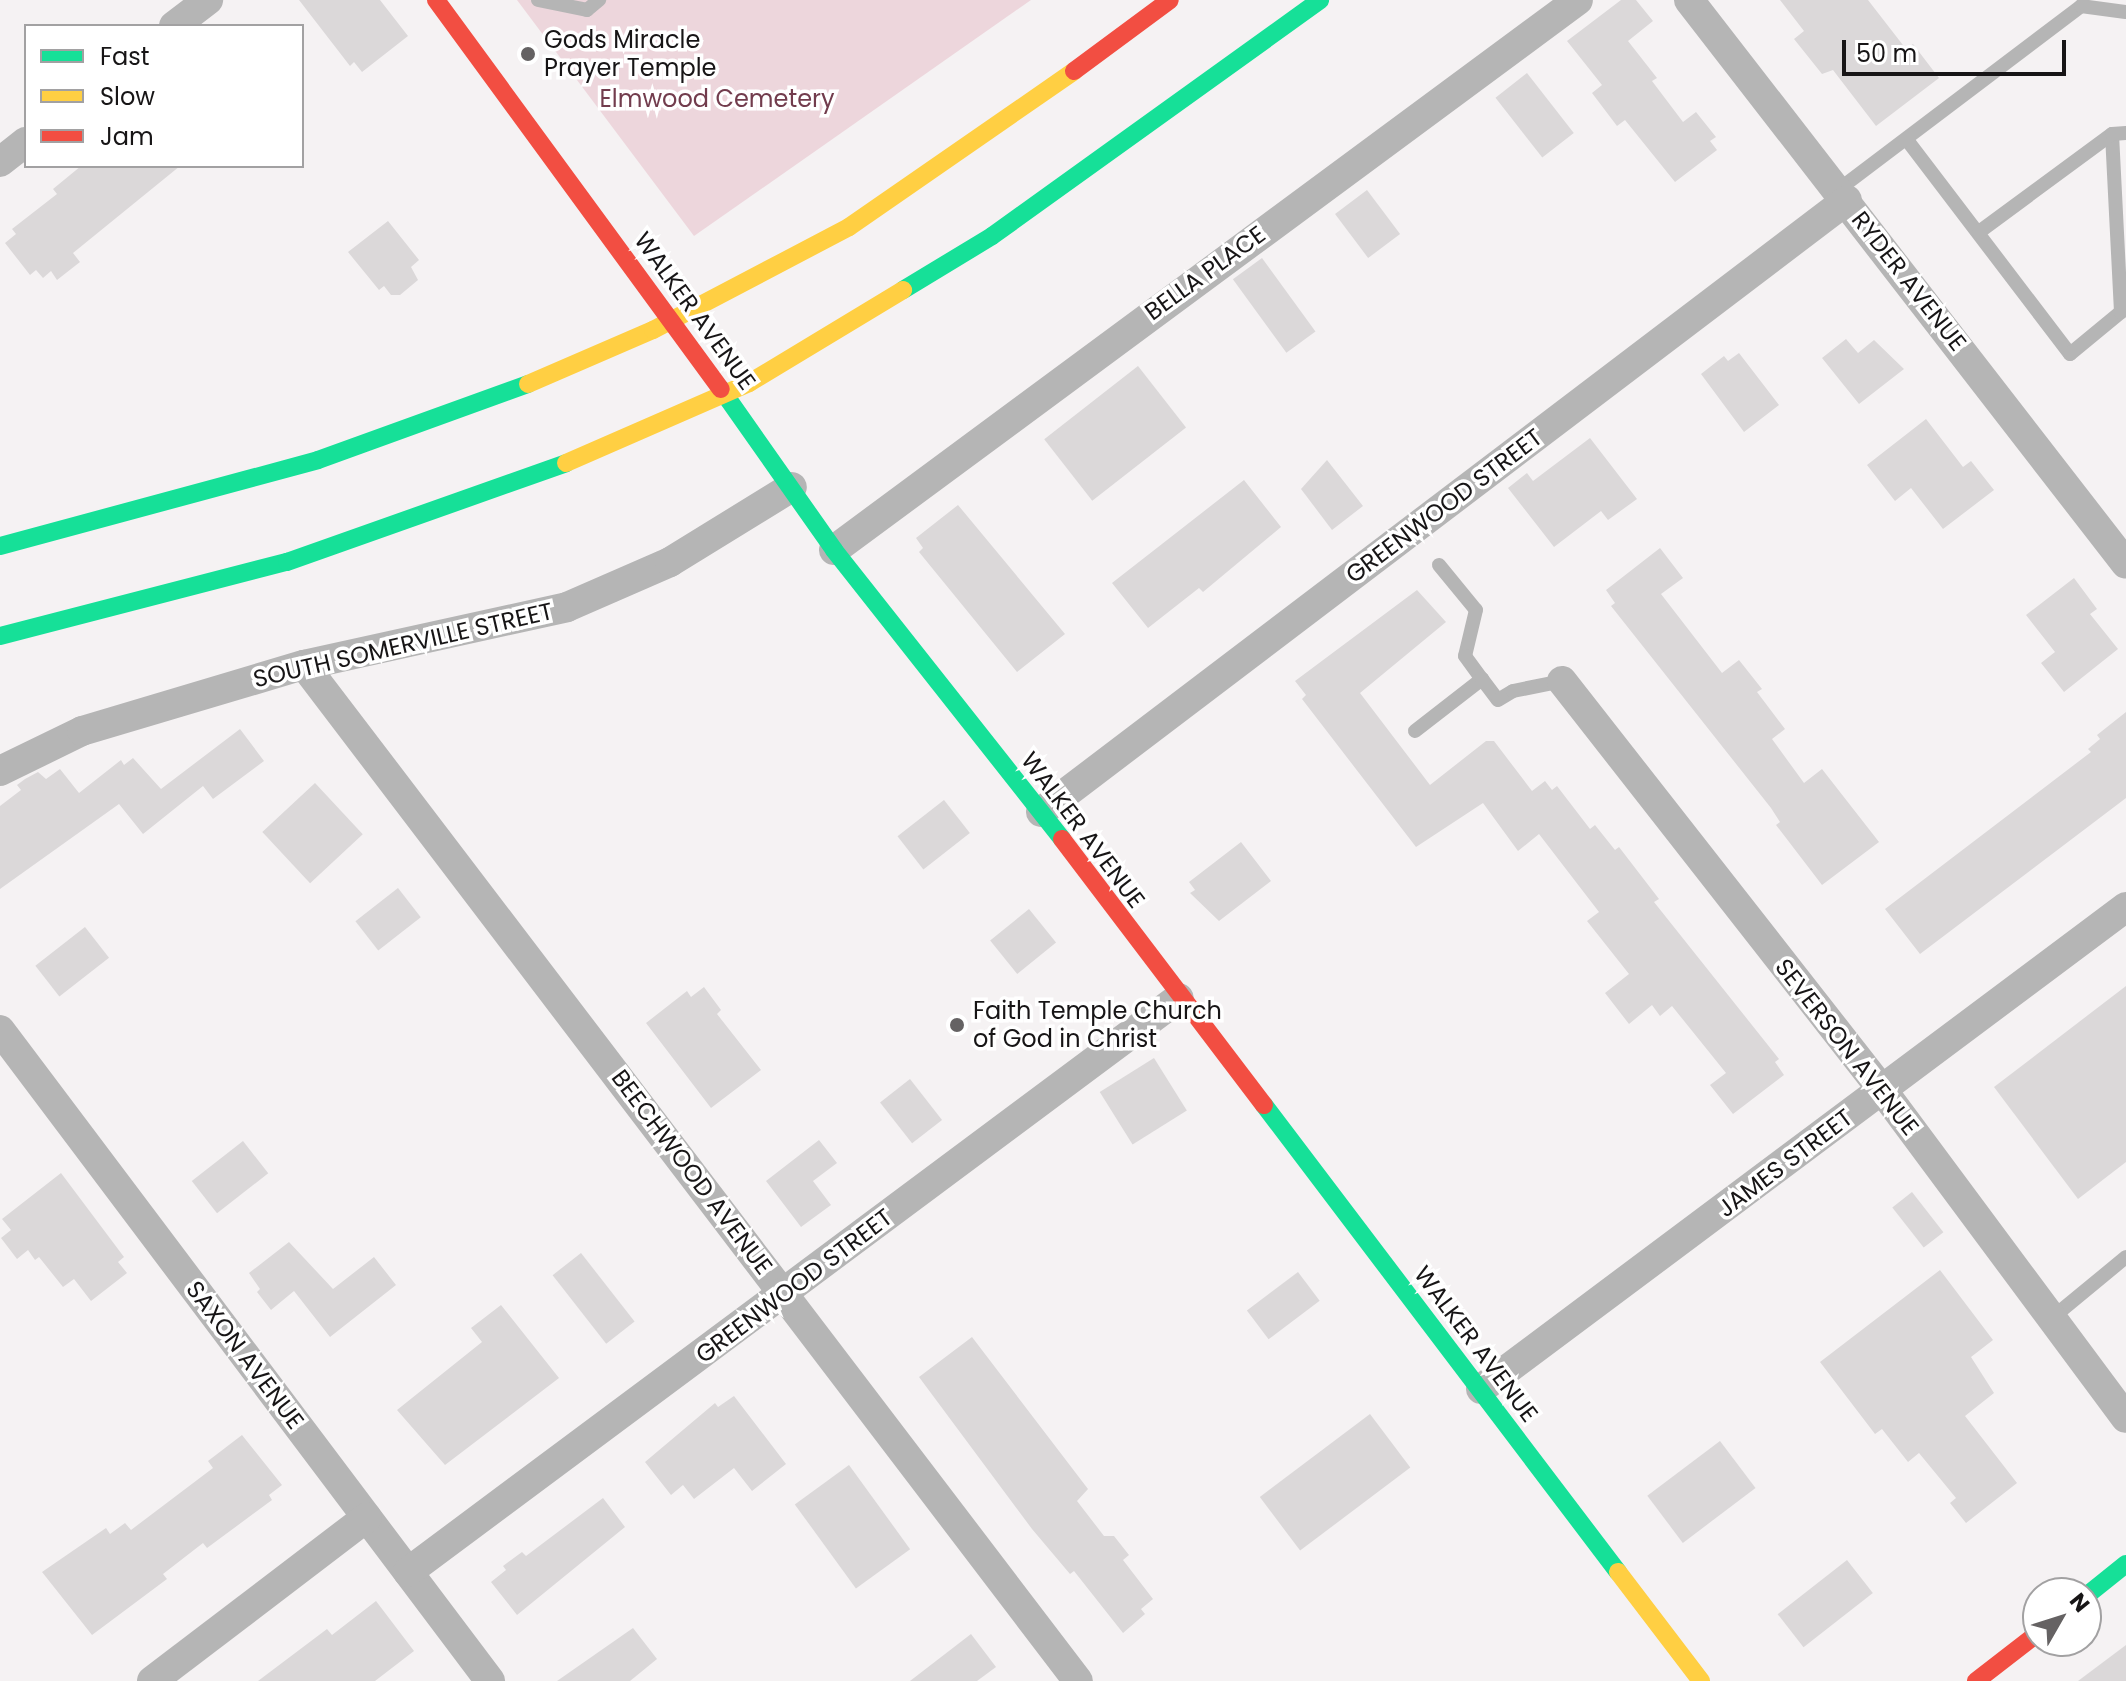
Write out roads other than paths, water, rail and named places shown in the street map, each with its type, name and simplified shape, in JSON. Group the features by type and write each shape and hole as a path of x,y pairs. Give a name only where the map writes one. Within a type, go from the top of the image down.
{"main road":[{"name":"WALKER AVENUE","path":"436,0 792,487 834,550 1041,812 1179,998 1481,1389 1701,1681"},
{"path":"0,546 318,460 585,361 764,274 934,170 1170,0"},
{"path":"0,636 287,562 508,487 637,436 820,344 992,236 1320,0"},
{"path":"2102,1583 2126,1564"},
{"path":"1976,1681 2022,1645"}],"street":[{"path":"177,24 208,0"},
{"name":"BELLA PLACE","path":"834,550 1578,0"},
{"name":"RYDER AVENUE","path":"1689,0 2126,564"},
{"path":"0,162 24,144"},
{"name":"GREENWOOD STREET","path":"1041,812 1842,195"},
{"name":"SOUTH SOMERVILLE STREET","path":"0,771 82,731 304,665 567,607 670,562 792,487"},
{"name":"BEECHWOOD AVENUE","path":"304,665 1078,1681"},
{"name":"SEVERSON AVENUE","path":"1562,681 1883,1091 2126,1418"},
{"name":"JAMES STREET","path":"1481,1389 2126,907"},
{"name":"GREENWOOD STREET","path":"408,1572 1179,998"},
{"name":"SAXON AVENUE","path":"0,1030 490,1681"},
{"path":"152,1681 367,1517"}],"lane":[{"path":"538,0 587,10 599,0"},
{"path":"1842,195 2079,3 2126,12"},
{"path":"1907,140 2070,354 2121,312 2119,134"},
{"path":"1979,232 2119,134"},
{"path":"1439,565 1476,610 1465,656 1498,700 1513,691 1562,681"},
{"path":"1415,731 1482,679"},
{"path":"2052,1318 2126,1257"}],"place":[{"name":"Gods Miracle Prayer Temple","path":"528,54"},
{"name":"Faith Temple Church of God in Christ","path":"957,1025"}],"park label":[{"name":"Elmwood Cemetery","path":"717,99"}]}
